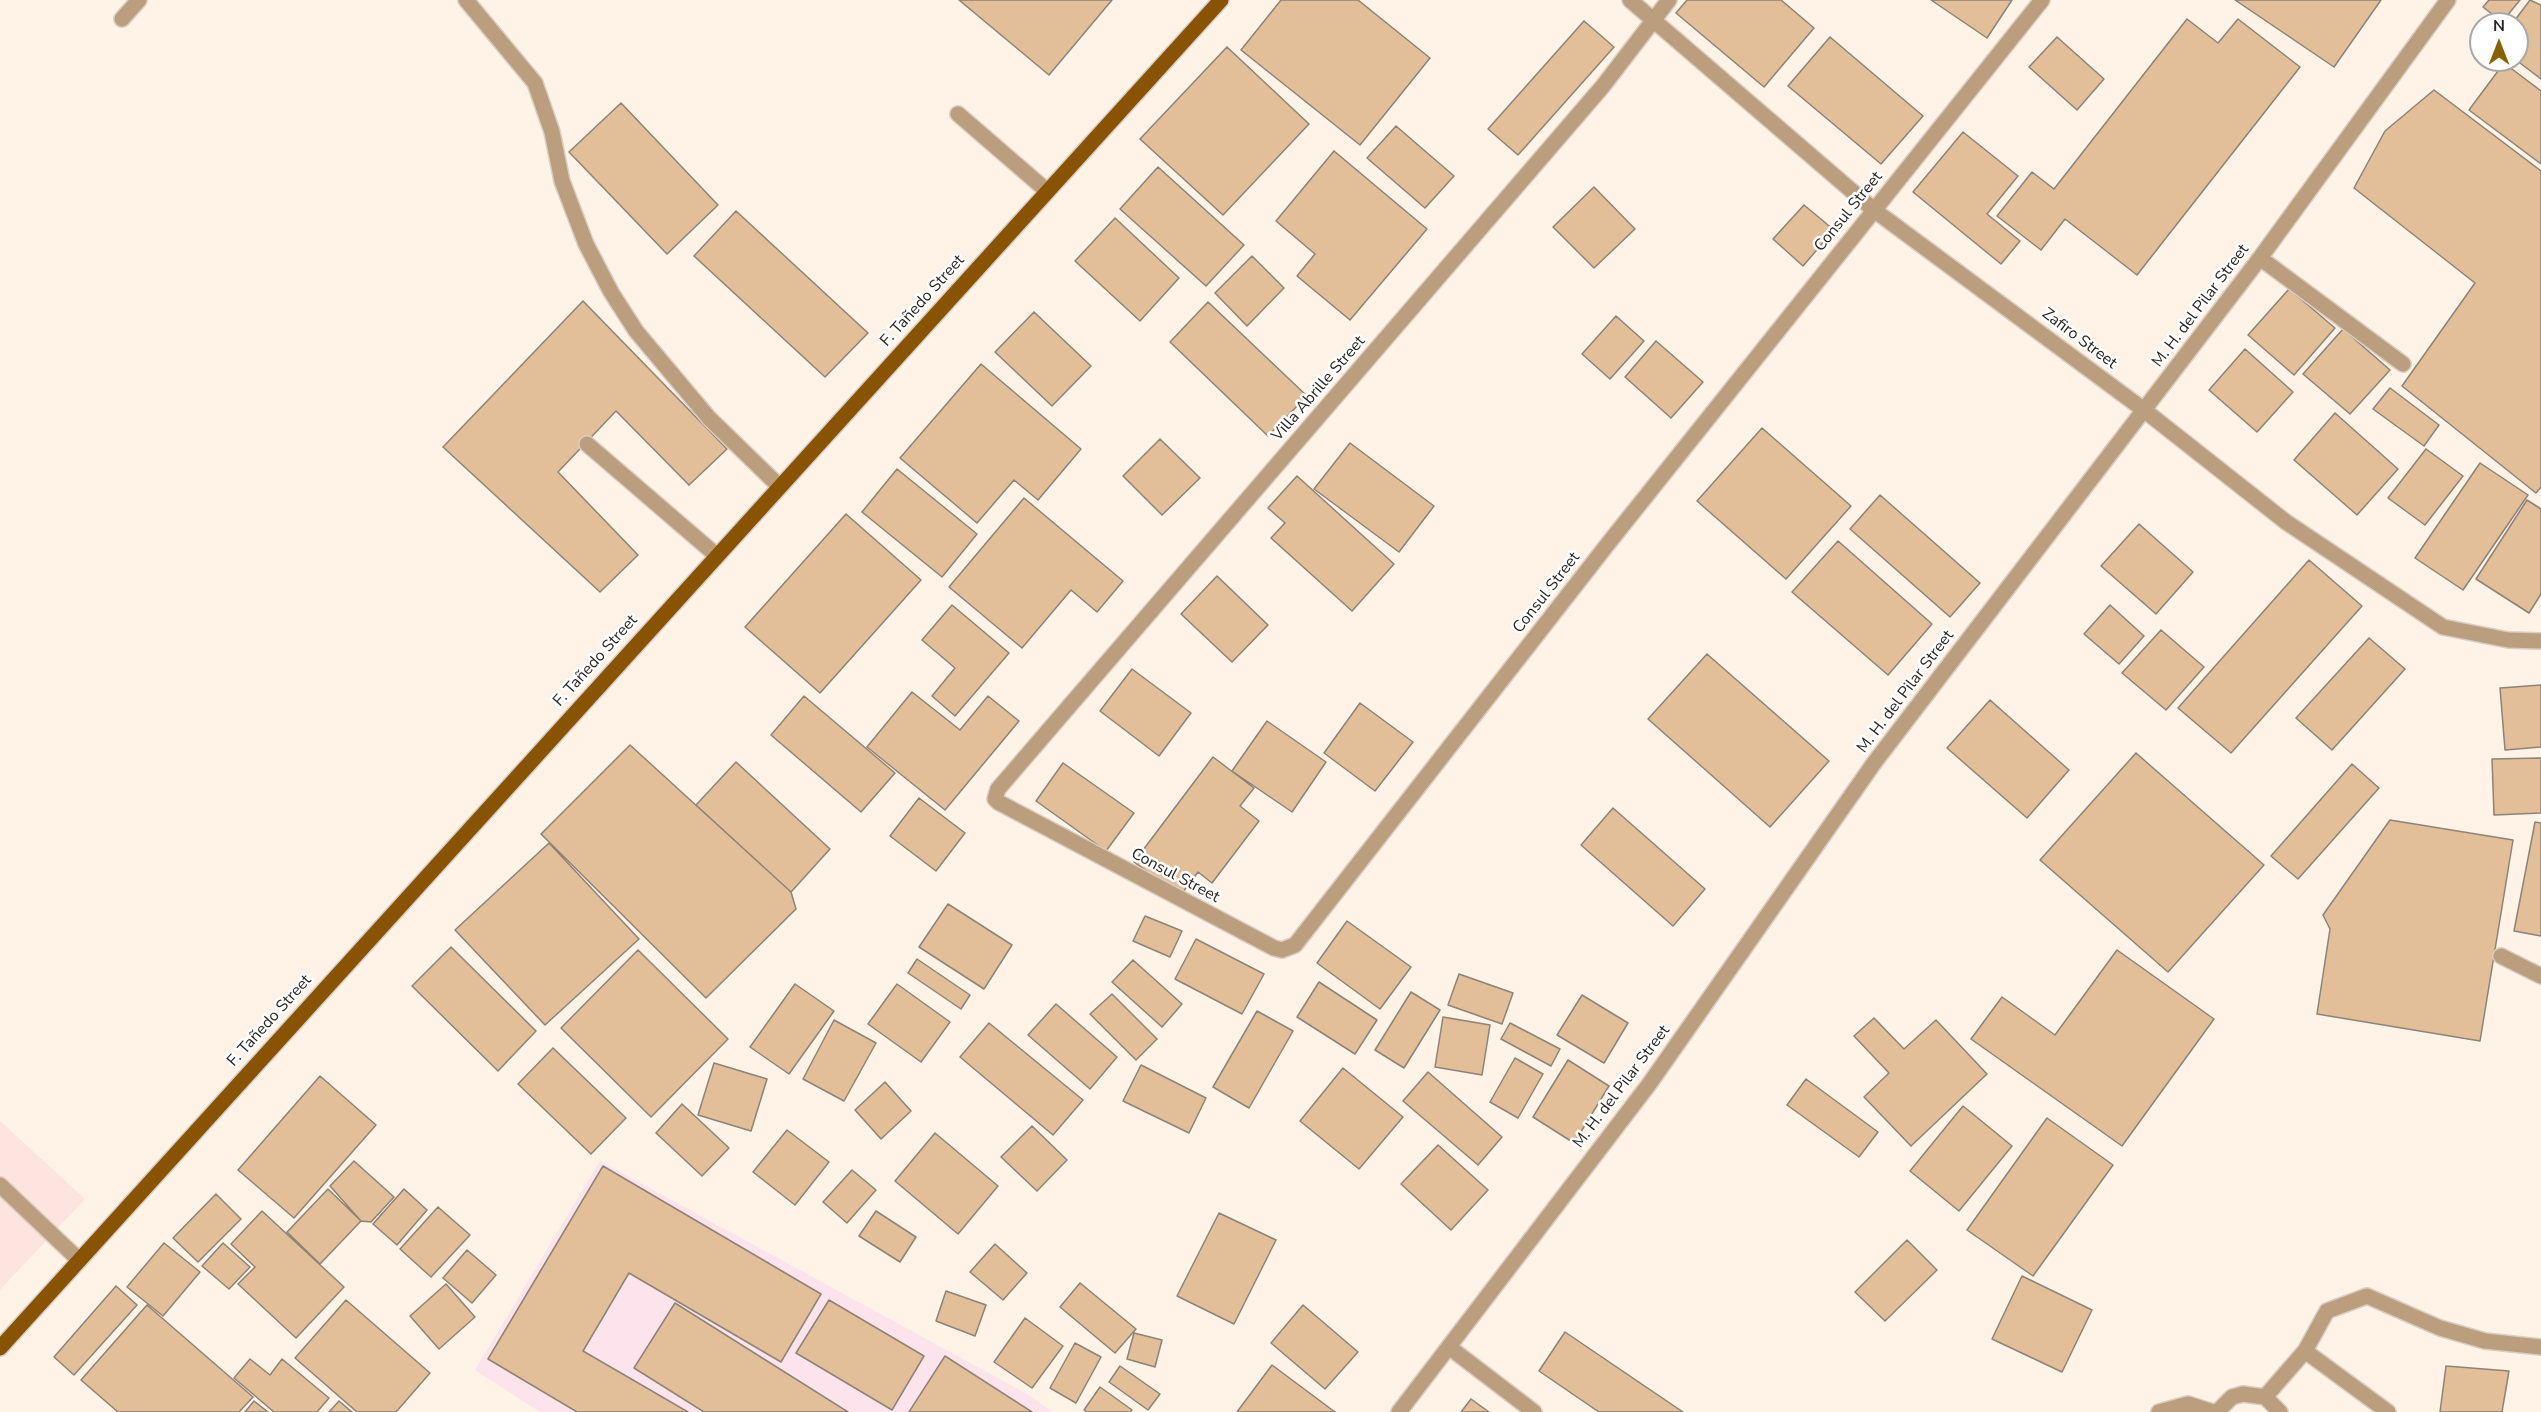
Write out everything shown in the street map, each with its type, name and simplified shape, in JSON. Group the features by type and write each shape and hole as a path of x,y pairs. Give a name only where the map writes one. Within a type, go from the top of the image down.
{"main road":[{"name":"F. Tañedo Street","path":"0,1348 1221,0"}],"street":[{"path":"122,19 139,0"},
{"path":"466,0 535,83 552,132 562,181 586,244 611,292 636,331 709,418 779,486"},
{"name":"Zafiro Street","path":"1630,0 1874,210 2144,410 2286,522 2444,627 2508,640 2541,641"},
{"name":"Villa Abrille Street","path":"995,799 998,789 1603,86 1652,19 1669,0"},
{"name":"Consul Street","path":"995,799 1274,948 1282,950 1295,945 1607,545 2042,0"},
{"name":"M. H. del Pilar Street","path":"1400,1412 1650,1083 1874,763 2260,258 2448,0"},
{"path":"958,114 1047,191"},
{"path":"2260,258 2403,364"},
{"path":"587,444 716,555"},
{"path":"2501,956 2541,976"},
{"path":"0,1185 79,1260"},
{"path":"2265,1397 2305,1351 2327,1311 2367,1296 2440,1328 2485,1341 2541,1347"},
{"path":"1449,1347 1534,1412"},
{"path":"2305,1351 2388,1412"},
{"path":"2217,1412 2232,1397 2255,1394 2265,1397 2280,1412"},
{"path":"2159,1412 2188,1404 2213,1412"}],"shaded area":[{"path":"0,1121 85,1199 0,1290"},
{"path":"600,1161 1029,1395 1052,1412 540,1412 475,1370"}],"building":[{"path":"959,0 1112,0 1049,75"},
{"path":"1281,0 1358,0 1430,58 1360,145 1241,50"},
{"path":"1687,0 1781,0 1814,28 1764,87 1676,13"},
{"path":"1931,0 2012,0 1987,38"},
{"path":"2235,0 2381,0 2334,67"},
{"path":"2489,0 2520,0 2510,12 2489,12 2483,7"},
{"path":"2530,0 2541,5 2541,79 2529,70 2529,12 2521,12"},
{"path":"2187,19 2218,43 2238,19 2300,67 2137,275 2065,219 2041,250 1997,216 2032,172 2054,189"},
{"path":"1584,21 1614,47 1518,155 1488,129"},
{"path":"1830,37 1923,116 1881,164 1788,86"},
{"path":"2057,37 2104,79 2077,110 2029,67"},
{"path":"1227,47 1309,124 1223,215 1140,139"},
{"path":"2497,72 2516,72 2541,91 2541,164 2469,110"},
{"path":"2434,90 2541,171 2541,487 2536,493 2402,386 2475,283 2354,188 2385,131"},
{"path":"621,103 718,205 667,254 569,152"},
{"path":"1396,126 1454,176 1425,208 1367,158"},
{"path":"1963,132 2018,176 1987,214 2020,241 2001,264 1913,192"},
{"path":"1334,151 1427,229 1350,320 1297,276 1315,254 1276,221"},
{"path":"1158,167 1244,245 1206,286 1120,209"},
{"path":"1594,187 1635,229 1594,268 1553,227"},
{"path":"1804,205 1834,230 1803,266 1773,239"},
{"path":"736,211 868,333 825,377 694,256"},
{"path":"1115,218 1179,278 1140,321 1075,261"},
{"path":"1252,256 1284,288 1247,326 1215,293"},
{"path":"2289,289 2335,328 2294,375 2248,335"},
{"path":"583,301 727,449 689,485 616,411 558,472 638,555 600,592 443,447"},
{"path":"1208,302 1307,396 1268,436 1170,342"},
{"path":"1034,312 1091,366 1052,406 995,352"},
{"path":"1616,316 1644,341 1610,379 1582,354"},
{"path":"2343,329 2390,370 2350,414 2303,374"},
{"path":"1656,341 1703,382 1671,418 1625,377"},
{"path":"2245,349 2293,392 2257,432 2209,390"},
{"path":"981,364 1081,449 1038,500 1014,480 977,523 900,458"},
{"path":"2390,388 2439,425 2424,446 2373,409"},
{"path":"2335,413 2398,469 2357,515 2294,460"},
{"path":"1762,428 1851,506 1786,579 1697,501"},
{"path":"1160,439 1200,478 1162,515 1123,476"},
{"path":"1350,443 1434,506 1399,552 1314,489"},
{"path":"2426,449 2463,476 2425,525 2388,498"},
{"path":"2480,463 2528,495 2463,590 2415,558"},
{"path":"897,469 977,534 942,577 862,512"},
{"path":"1297,476 1394,564 1352,611 1271,538 1285,523 1268,508"},
{"path":"1880,495 1980,583 1950,617 1850,529"},
{"path":"1024,498 1123,581 1097,612 1071,590 1022,648 949,587"},
{"path":"2527,500 2541,509 2541,594 2529,613 2476,579"},
{"path":"846,514 921,580 820,693 745,627"},
{"path":"2139,524 2193,572 2156,614 2101,566"},
{"path":"1838,541 1932,624 1888,675 1792,592"},
{"path":"2309,560 2362,606 2231,753 2178,708"},
{"path":"1217,576 1268,625 1232,662 1181,614"},
{"path":"952,605 1009,653 955,716 932,696 955,668 922,640"},
{"path":"2110,605 2144,636 2119,664 2084,634"},
{"path":"2161,630 2204,667 2166,710 2122,673"},
{"path":"2369,638 2405,669 2332,750 2296,718"},
{"path":"1707,654 1829,761 1770,827 1648,719"},
{"path":"1132,669 1191,713 1159,756 1100,711"},
{"path":"2541,685 2541,747 2505,750 2500,688"},
{"path":"912,692 960,730 988,696 1019,721 945,810 867,747"},
{"path":"804,696 895,773 861,812 771,735"},
{"path":"1990,700 2069,770 2027,818 1947,748"},
{"path":"1360,703 1413,742 1375,791 1324,753"},
{"path":"1267,721 1326,762 1292,812 1232,771"},
{"path":"630,745 791,892 796,909 706,998 541,834"},
{"path":"2136,753 2264,865 2168,972 2040,860"},
{"path":"1213,757 1254,788 1240,806 1259,821 1212,883 1198,872 1180,896 1134,862"},
{"path":"2541,758 2541,813 2494,815 2492,759"},
{"path":"736,762 830,849 791,892 696,805"},
{"path":"1063,763 1134,813 1106,851 1036,801"},
{"path":"2352,764 2379,788 2298,879 2271,856"},
{"path":"919,798 965,833 936,871 890,836"},
{"path":"1613,808 1705,889 1673,926 1581,845"},
{"path":"2390,820 2513,840 2480,1041 2317,1014 2330,929 2323,915"},
{"path":"2535,822 2541,823 2541,936 2514,931"},
{"path":"549,843 639,939 545,1025 455,930"},
{"path":"948,904 1012,945 984,989 919,947"},
{"path":"1145,916 1182,931 1170,957 1133,941"},
{"path":"1347,921 1411,967 1380,1009 1317,963"},
{"path":"1196,939 1264,974 1242,1014 1175,979"},
{"path":"451,947 536,1031 498,1071 412,986"},
{"path":"638,950 728,1039 651,1117 561,1028"},
{"path":"2117,950 2214,1019 2122,1146 1971,1039 2002,997 2055,1035"},
{"path":"917,959 970,995 961,1009 908,973"},
{"path":"1133,960 1182,1004 1162,1027 1112,982"},
{"path":"1459,974 1513,993 1502,1024 1448,1005"},
{"path":"1319,982 1377,1020 1355,1054 1297,1017"},
{"path":"795,984 834,1011 789,1074 750,1047"},
{"path":"897,984 950,1022 921,1062 868,1024"},
{"path":"1411,992 1440,1010 1404,1068 1375,1050"},
{"path":"1112,994 1157,1039 1136,1060 1090,1014"},
{"path":"1582,995 1628,1023 1604,1063 1557,1035"},
{"path":"1056,1004 1117,1057 1090,1089 1028,1035"},
{"path":"1257,1011 1293,1031 1249,1108 1213,1087"},
{"path":"1443,1017 1490,1025 1482,1075 1435,1067"},
{"path":"1874,1018 1904,1049 1936,1020 1987,1074 1911,1146 1864,1097 1889,1073 1854,1036"},
{"path":"834,1020 876,1043 844,1101 803,1079"},
{"path":"989,1023 1083,1100 1053,1135 960,1057"},
{"path":"1510,1023 1560,1049 1551,1066 1501,1039"},
{"path":"553,1048 626,1118 591,1154 518,1084"},
{"path":"1515,1058 1543,1074 1518,1118 1490,1102"},
{"path":"1568,1060 1609,1086 1574,1143 1533,1117"},
{"path":"714,1063 767,1079 751,1131 698,1115"},
{"path":"1141,1065 1206,1098 1189,1133 1123,1101"},
{"path":"1343,1068 1403,1117 1359,1169 1300,1121"},
{"path":"1428,1072 1502,1137 1478,1165 1403,1101"},
{"path":"320,1076 376,1125 294,1218 238,1170"},
{"path":"1806,1079 1878,1132 1859,1157 1787,1105"},
{"path":"885,1082 911,1111 881,1139 855,1110"},
{"path":"682,1104 729,1148 702,1176 656,1133"},
{"path":"1963,1106 2012,1146 1959,1211 1910,1171"},
{"path":"2047,1118 2113,1165 2033,1276 1967,1230"},
{"path":"1032,1126 1067,1160 1037,1191 1001,1157"},
{"path":"787,1130 829,1162 795,1205 753,1172"},
{"path":"935,1133 998,1186 958,1234 895,1181"},
{"path":"1438,1145 1488,1190 1451,1230 1401,1184"},
{"path":"354,1161 394,1197 371,1222 361,1221 330,1186"},
{"path":"603,1166 821,1294 781,1362 629,1273 583,1351 688,1412 577,1412 488,1359"},
{"path":"852,1170 876,1190 847,1223 823,1202"},
{"path":"328,1189 361,1221 320,1264 287,1232"},
{"path":"404,1189 427,1210 397,1245 373,1224"},
{"path":"216,1194 241,1219 198,1262 173,1238"},
{"path":"438,1207 470,1235 431,1277 400,1249"},
{"path":"262,1211 344,1287 296,1338 238,1284 255,1267 231,1244"},
{"path":"876,1211 916,1237 900,1262 859,1236"},
{"path":"1219,1213 1276,1240 1234,1324 1177,1296"},
{"path":"1907,1240 1937,1270 1885,1321 1855,1292"},
{"path":"164,1243 200,1272 163,1316 127,1287"},
{"path":"223,1243 250,1267 229,1289 202,1266"},
{"path":"995,1244 1027,1273 1003,1300 970,1272"},
{"path":"467,1250 496,1275 472,1303 443,1278"},
{"path":"2022,1276 2092,1310 2062,1372 1992,1339"},
{"path":"1080,1283 1136,1329 1115,1353 1060,1307"},
{"path":"446,1284 475,1317 439,1349 410,1316"},
{"path":"116,1286 137,1305 74,1375 54,1357"},
{"path":"946,1291 986,1305 975,1336 936,1321"},
{"path":"346,1300 430,1373 396,1412 357,1412 295,1358"},
{"path":"829,1300 924,1356 892,1410 796,1353"},
{"path":"675,1303 848,1412 704,1412 634,1368"},
{"path":"147,1305 253,1397 239,1412 118,1412 81,1380"},
{"path":"1303,1305 1358,1352 1325,1389 1271,1343"},
{"path":"1025,1318 1063,1346 1032,1388 994,1362"},
{"path":"1565,1332 1683,1412 1599,1412 1539,1371"},
{"path":"1134,1333 1162,1340 1155,1367 1127,1359"},
{"path":"1075,1343 1101,1357 1076,1403 1050,1388"},
{"path":"945,1356 1032,1412 909,1412"},
{"path":"250,1359 270,1375 282,1359 329,1398 317,1412 274,1412 234,1378"},
{"path":"1272,1365 1335,1412 1237,1412"},
{"path":"1120,1366 1160,1394 1148,1410 1109,1382"},
{"path":"2446,1366 2509,1371 2502,1412 2440,1412"},
{"path":"1100,1387 1132,1410 1130,1412 1087,1412 1084,1410"},
{"path":"1471,1399 1489,1412 1461,1412"},
{"path":"254,1401 268,1412 245,1412"},
{"path":"339,1401 352,1412 329,1412"}]}
